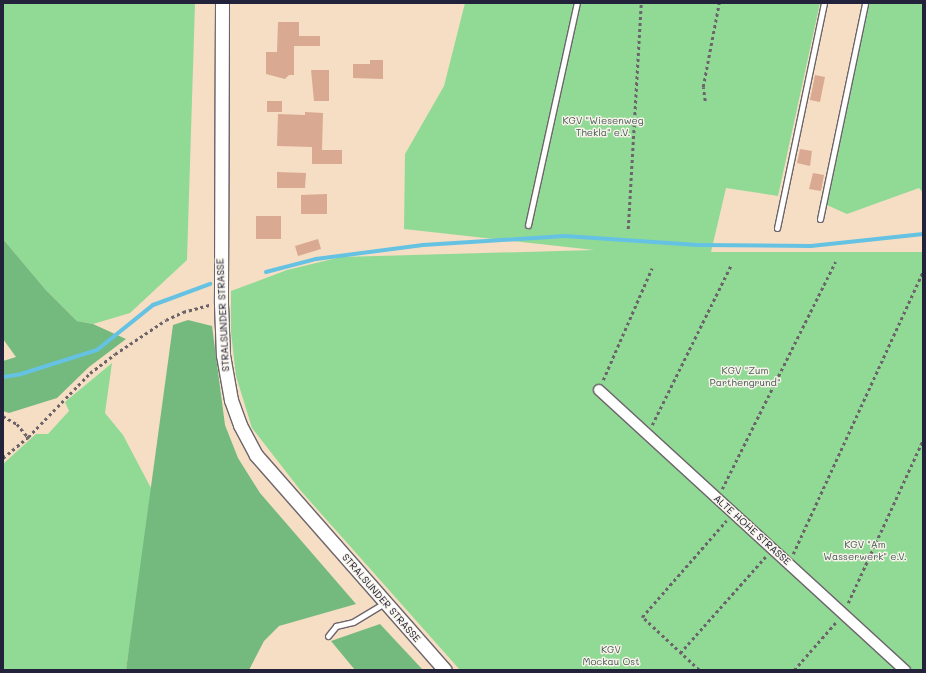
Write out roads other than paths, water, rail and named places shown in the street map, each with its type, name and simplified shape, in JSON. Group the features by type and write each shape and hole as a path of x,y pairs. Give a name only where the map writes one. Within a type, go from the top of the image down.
{"street":[{"name":"STRALSUNDER STRASSE","path":"222,3 221,304 223,355 231,400 248,442 256,455 445,670"},
{"name":"ALTE HOHE STRASSE","path":"599,390 905,670"}],"lane":[{"path":"528,225 577,3"},
{"path":"777,228 824,3"},
{"path":"820,219 865,3"},
{"path":"328,636 336,626 353,622 386,603"}],"waterway":[{"path":"266,272 316,259 423,245 565,236 698,245 811,246 923,234"},
{"path":"3,377 21,374 97,350 153,305 210,284"}],"park label":[{"name":"KGV \"Wiesenweg Thekla\" e.V.","path":"603,126"},
{"name":"KGV \"Zum Parthengrund\"","path":"745,376"},
{"name":"KGV \"Am Wasserwerk\" e.V.","path":"865,550"},
{"name":"KGV Mockau Ost","path":"611,654"}]}
